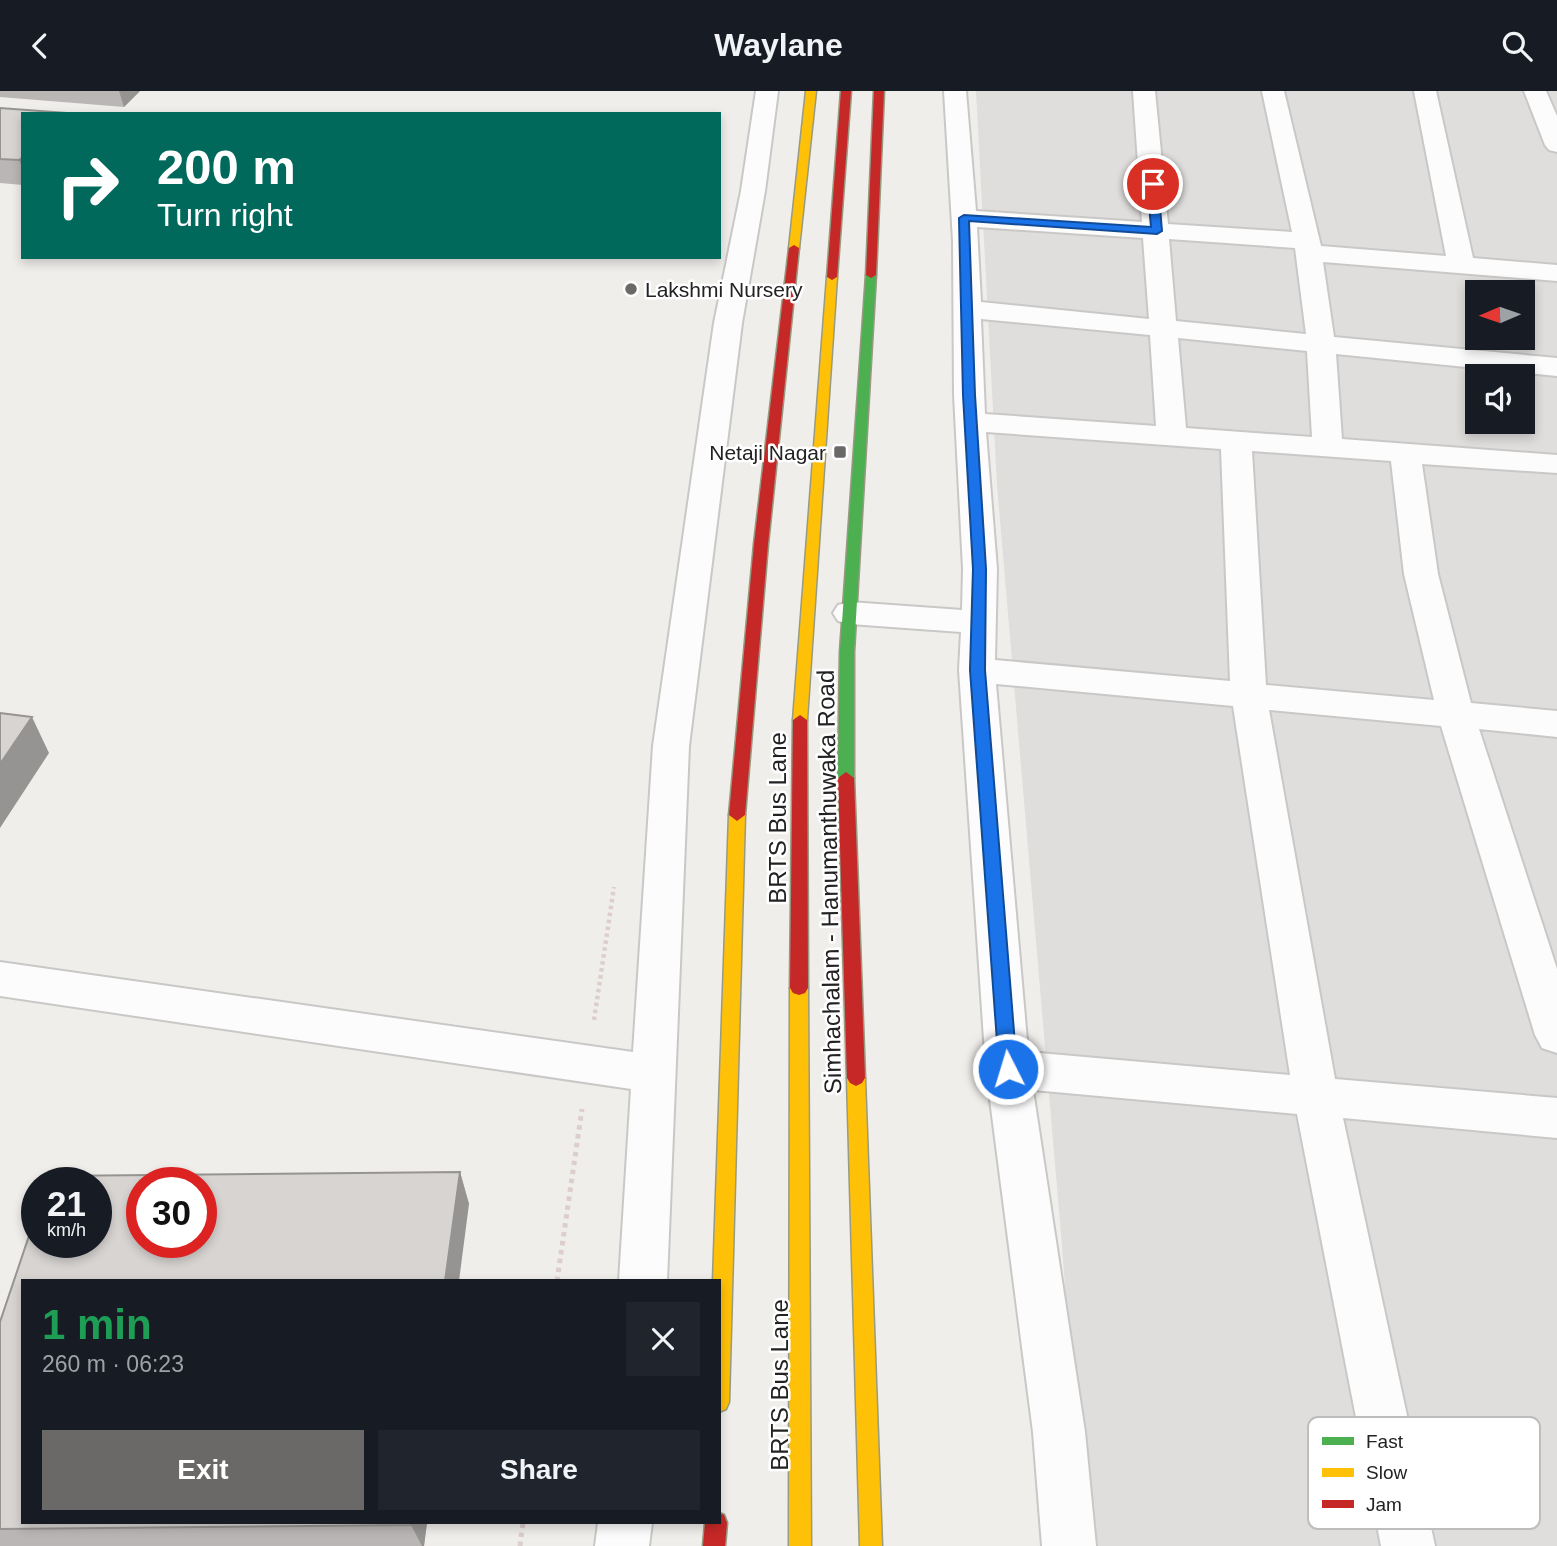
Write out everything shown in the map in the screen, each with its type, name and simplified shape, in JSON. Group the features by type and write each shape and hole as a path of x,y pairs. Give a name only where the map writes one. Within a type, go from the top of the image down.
{"main road":[{"path":"721,1328 734,848 761,544 811,91"},
{"name":"BRTS Bus Lane","path":"800,1546 802,1420 798,741 846,91"},
{"name":"Simhachalam - Hanumanthuwaka Road","path":"871,1546 845,747 850,613 868,364 879,91"},
{"path":"714,1546 716,1524"}],"street":[{"path":"643,1279 671,746 728,323 753,191 767,91"},
{"path":"955,91 964,218 971,422 980,569 977,670 1008,1069 1059,1431 1069,1546"},
{"path":"1144,91 1172,437"},
{"path":"1273,91 1308,247 1321,345 1328,449"},
{"path":"1425,91 1461,266"},
{"path":"1535,91 1557,145"},
{"path":"964,218 1157,231 1461,266 1557,273"},
{"path":"967,309 1557,367"},
{"path":"971,422 1557,466"},
{"path":"1236,442 1249,696 1316,1096 1382,1417"},
{"path":"1406,455 1421,574 1456,716 1557,1035"},
{"path":"850,613 979,622"},
{"path":"977,670 1557,724"},
{"path":"0,979 654,1074"},
{"path":"1008,1069 1557,1118"},
{"path":"622,1546 625,1524"}],"path":[{"path":"520,1546 523,1524"}],"shaded area":[{"path":"976,91 1557,91 1557,1546 1084,1546 1062,1246 997,485"}],"building":[{"path":"0,108 54,112 21,112 21,158 0,159"},
{"path":"0,713 32,717 0,764"},
{"path":"460,1172 445,1279 21,1279 21,1524 411,1525 0,1529 0,1322 22,1258 112,1258 112,1175 126,1175 126,1258 217,1258 217,1174"}],"traffic: fast":[{"path":"846,778 845,715 850,589 871,275"}],"traffic: slow":[{"path":"794,248 811,91"},
{"path":"800,720 832,277"},
{"path":"721,1337 737,815"},
{"path":"799,988 800,1546"},
{"path":"856,1078 871,1546"}],"traffic: jam":[{"path":"832,277 846,91"},
{"path":"871,275 879,91"},
{"path":"737,815 761,544 794,248"},
{"path":"799,988 800,720"},
{"path":"846,778 856,1078"},
{"path":"714,1546 716,1524"}],"place":[{"name":"Lakshmi Nursery","path":"631,289"},
{"name":"Netaji Nagar","path":"840,452"}],"route":[{"path":"1008,1069 977,670 980,569 969,395 967,241 964,218 1157,231 1153,184"}]}
